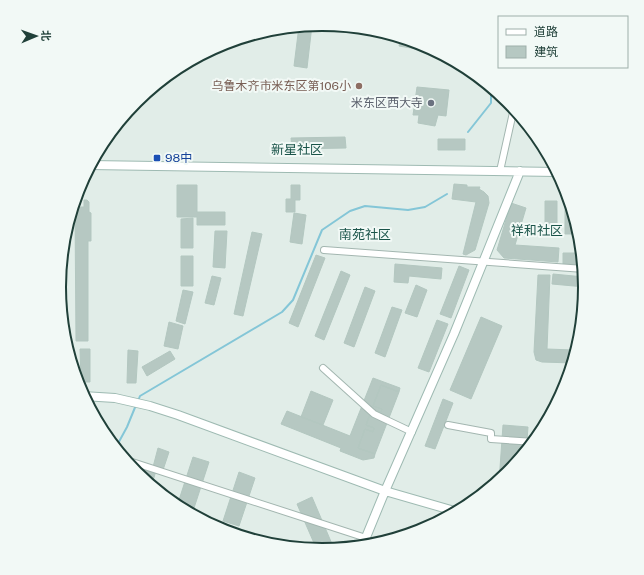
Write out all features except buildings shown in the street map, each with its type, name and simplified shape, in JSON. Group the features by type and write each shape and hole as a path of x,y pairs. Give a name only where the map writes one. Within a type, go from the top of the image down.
{"street":[{"path":"500,171 512,115"},
{"path":"97,165 551,172"},
{"path":"134,462 366,538 454,334 520,171"},
{"path":"324,250 578,268"},
{"path":"323,368 374,414 412,432"},
{"path":"90,396 115,398 157,408 385,491 450,510"},
{"path":"448,425 491,433 491,439 527,441"}],"waterway":[{"path":"468,132 491,103 491,95"},
{"path":"138,401 140,396 282,312 293,300 322,230 350,211 365,206 408,210 425,207 447,194"},
{"path":"118,443 136,405"}],"place":[{"name":"乌鲁木齐市米东区第106小","path":"359,86"},
{"name":"米东区西大寺","path":"431,103"},
{"name":"98中","path":"157,158"}],"district":[{"name":"新星社区","path":"297,149"},
{"name":"祥和社区","path":"537,230"},
{"name":"南苑社区","path":"365,234"}]}
